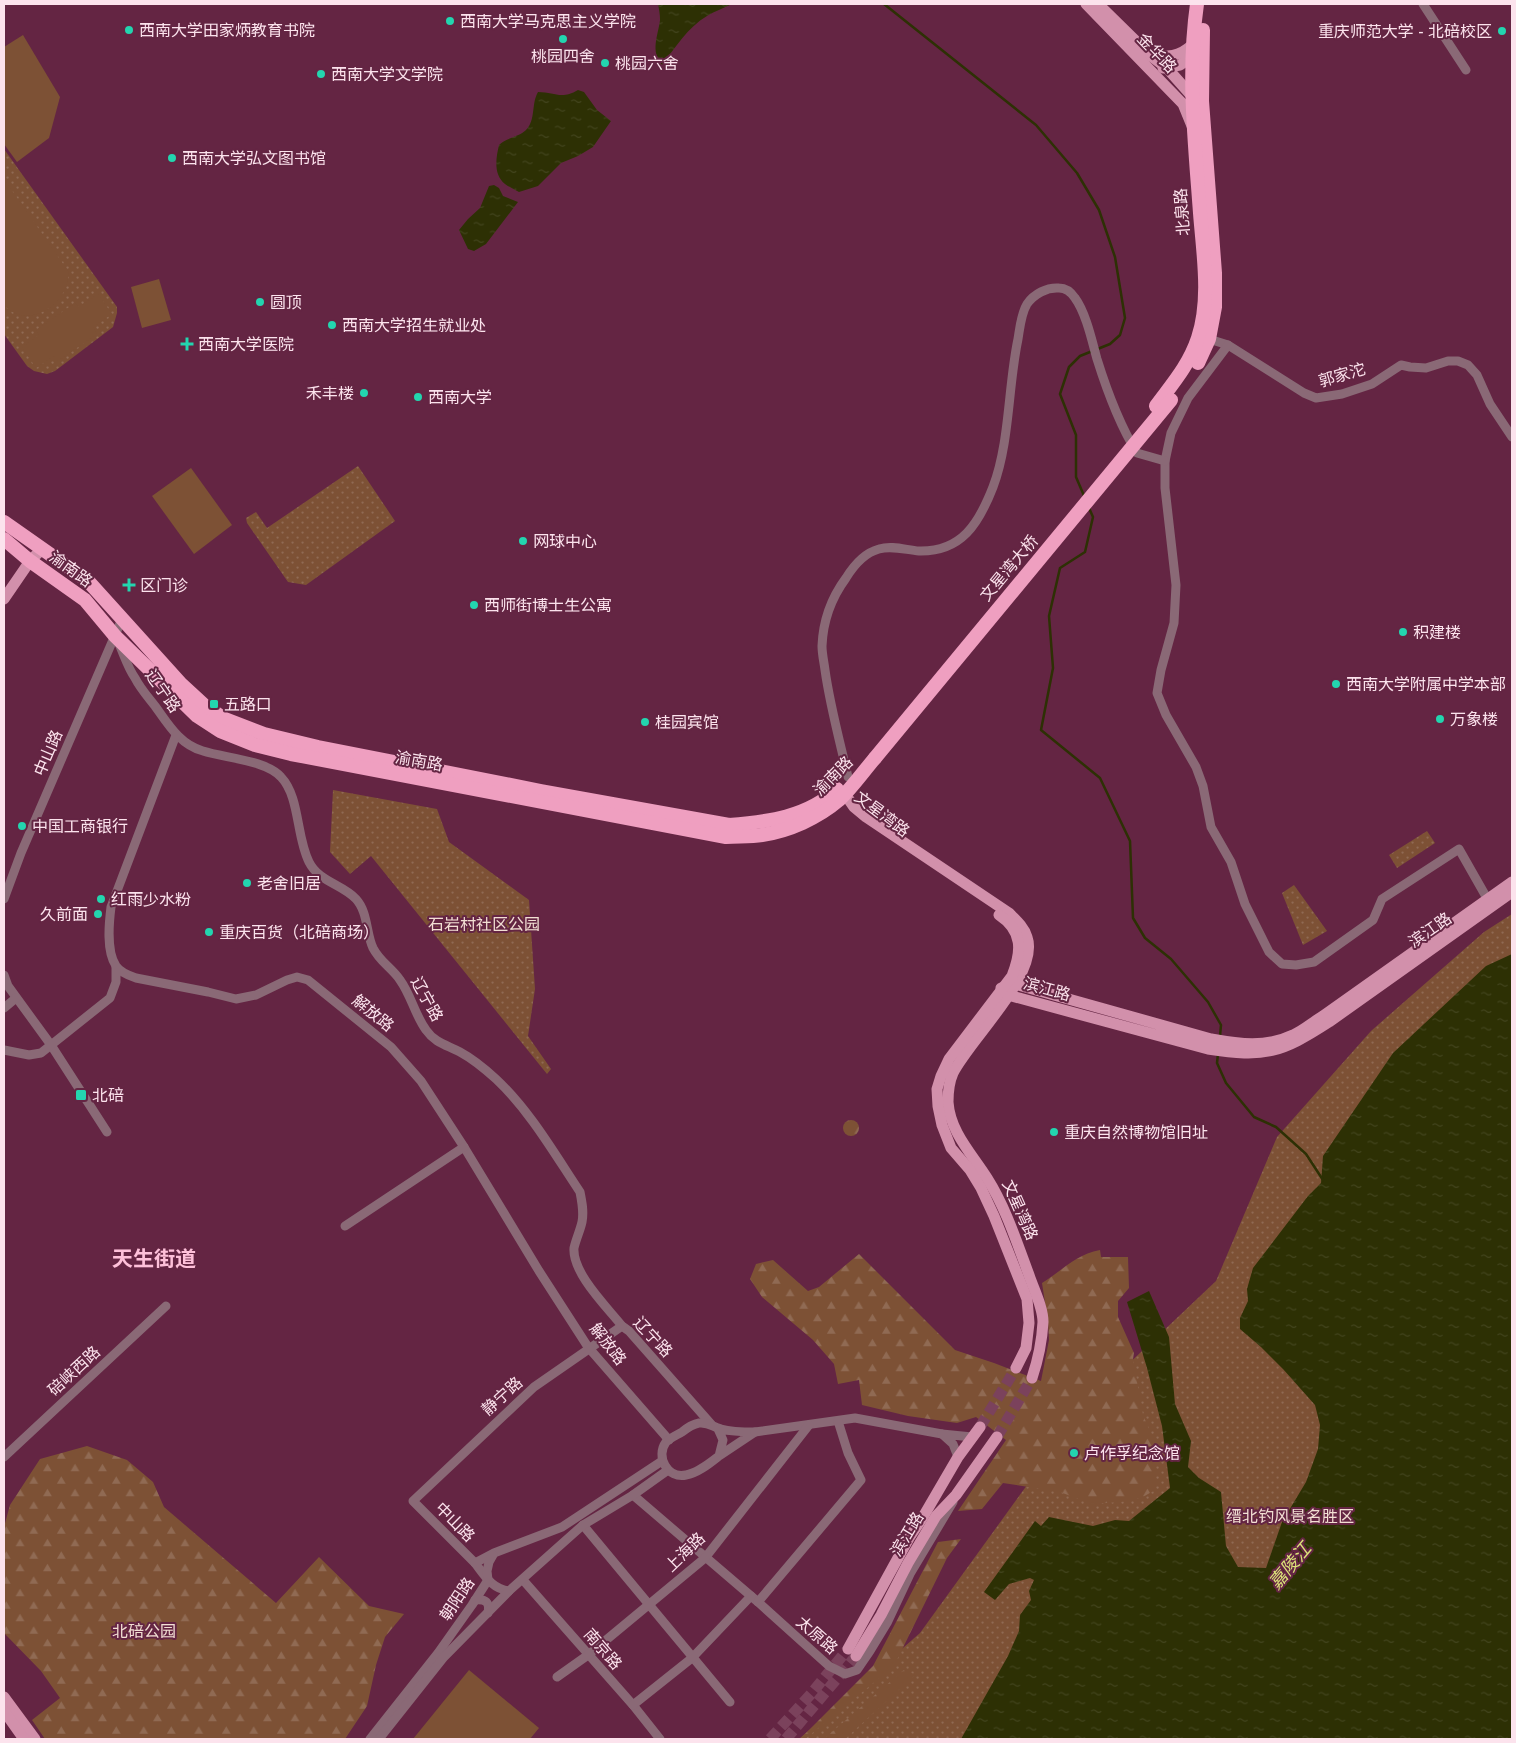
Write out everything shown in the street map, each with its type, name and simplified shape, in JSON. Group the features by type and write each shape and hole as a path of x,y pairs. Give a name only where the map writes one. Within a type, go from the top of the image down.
{"highway":[{"name":"北泉路","path":"1171,400 1197,365 1209,338 1215,307 1215,273 1197,98 1195,50 1197,4"},
{"name":"北泉路","path":"1195,50 1205,4"},
{"name":"北泉路","path":"1156,406 1189,361 1199,336 1204,305 1204,274 1194,131 1197,98"},
{"name":"文星湾大桥","path":"872,756 1171,400"},
{"name":"文星湾大桥","path":"872,756 1156,406"},
{"name":"渝南路","path":"4,522 88,581 181,684 206,707 225,719 282,739 540,790 729,824 759,823 780,819 839,795 848,778 872,756"},
{"name":"渝南路","path":"4,539 30,561 85,600 115,636 197,716 220,731 255,745 291,754 726,837 760,835 782,831 806,821 839,795 872,756"}],"main road":[{"name":"金华路","path":"1086,4 1149,61"},
{"name":"金华路","path":"1098,4 1149,61 1183,104 1194,131"},
{"name":"金华路","path":"1149,61 1195,50"},
{"path":"1167,68 1180,65 1195,50"},
{"path":"1149,61 1167,68 1197,98"},
{"path":"4,600 30,561 42,549"},
{"name":"文星湾路","path":"839,795 866,817 1009,913 1022,926 1028,938 1028,956 1025,967 1015,984 1005,991 949,1059 937,1088 942,1125 951,1148 970,1170 981,1188 1027,1300 1029,1323 1026,1348 1016,1368"},
{"name":"文星湾路","path":"839,795 856,818 1005,919 1016,933 1019,944 1018,960 1012,976 1005,991 953,1072 948,1105 951,1120 959,1138 989,1180 1004,1210 1037,1297 1043,1321 1039,1357 1032,1378"},
{"name":"滨江路","path":"1296,1038 1512,882"},
{"name":"滨江路","path":"1005,991 1140,1025 1240,1044 1268,1043 1296,1038 1329,1022 1512,892"},
{"name":"滨江路","path":"1015,984 1140,1025"},
{"name":"滨江路","path":"980,1427 958,1456 909,1538 852,1652 881,1615 908,1563 932,1524 956,1495 997,1437"},
{"path":"4,1697 35,1739"},
{"path":"4,1711 24,1739"}],"street":[{"path":"1423,4 1466,70"},
{"path":"848,778 827,684 822,646 826,617 836,592 858,561 878,549 889,547 920,551 952,546 974,524 994,485 999,464 1022,315 1028,303 1040,292 1058,288 1067,289 1076,298 1124,431 1137,452 1165,461"},
{"name":"郭家沱","path":"1209,338 1228,345 1304,393 1316,398 1342,394 1372,384 1401,365 1426,368 1448,361 1458,361 1468,365 1476,375 1490,404 1512,437"},
{"path":"1228,345 1188,398 1171,433 1165,461 1165,488 1176,585 1174,623 1161,670 1157,694 1166,715 1196,767 1203,786 1211,827 1231,862 1245,904 1269,952 1282,964 1296,965 1314,962 1373,920 1382,899 1459,849 1488,900"},
{"name":"中山路","path":"4,898 21,853 122,619"},
{"name":"辽宁路","path":"115,636 134,678 176,735 189,746 202,751 265,766 279,774 287,783 302,847 310,864 322,878 356,898 364,912 372,946 379,958 399,978 425,1030 442,1045 459,1051 474,1060 519,1103 580,1192 583,1207 582,1220 574,1249 576,1263 583,1276 622,1326 715,1426"},
{"path":"4,1050 30,1055 41,1053 110,998 116,982 116,967 108,932 111,907 176,735"},
{"name":"解放路","path":"116,967 136,978 236,999 256,995 292,978 297,977 308,980 391,1047 421,1081 588,1348 669,1440"},
{"path":"4,975 8,986 51,1045 105,1128"},
{"path":"4,1008 16,998"},
{"path":"345,1226 464,1147"},
{"name":"碚峡西路","path":"4,1457 166,1306"},
{"name":"静宁路","path":"413,1501 534,1387 622,1326"},
{"path":"755,1432 685,1476 676,1475 668,1470 662,1461 663,1448 669,1440 696,1424 755,1432 855,1418 954,1436 972,1437"},
{"path":"632,1704 692,1658 754,1599 861,1480 848,1453 838,1421"},
{"name":"上海路","path":"557,1677 588,1655 705,1558 809,1425"},
{"path":"715,1426 723,1440 719,1456"},
{"path":"942,1434 954,1444 958,1456"},
{"path":"475,1563 494,1553 562,1527 662,1461"},
{"path":"379,1739 444,1657 509,1591 583,1525 633,1495 668,1470"},
{"name":"太原路","path":"633,1495 829,1666 845,1674 857,1670 870,1652 887,1623 910,1574 948,1512 956,1495"},
{"name":"中山路","path":"413,1501 475,1563 488,1580"},
{"path":"583,1525 730,1702"},
{"name":"朝阳路","path":"370,1739 438,1653 475,1600 488,1580 489,1562 494,1553"},
{"path":"488,1580 494,1586 509,1591"},
{"name":"南京路","path":"523,1580 632,1704 660,1739"},
{"path":"475,1600 487,1602 489,1606 488,1613"}],"green space":[{"path":"23,35 60,97 49,138 17,162 4,144 4,47"},
{"path":"4,149 117,307 113,327 55,371 47,374 34,371 27,366 4,334"},
{"path":"4,179 68,271 63,293 46,310 35,314 24,315 14,313 4,305"},
{"path":"159,279 171,320 142,328 131,287"},
{"path":"98,294 112,314 93,327 97,334 58,361 54,356 36,368 22,347 39,335 36,330 75,303 79,307"},
{"path":"358,466 395,521 306,585 288,582 247,523 246,518 256,512 267,528"},
{"path":"191,468 232,525 194,554 152,496"},
{"name":"石岩村社区公园","path":"333,790 437,809 449,842 529,900 535,989 528,1036 551,1069 547,1074 371,856 350,874 330,852"},
{"path":"1427,831 1435,843 1397,868 1389,855"},
{"path":"1294,885 1327,931 1303,945 1282,893"},
{"name":"缙北钓风景名胜区","path":"1512,914 1512,1739 799,1739 920,1633 1085,1405 1216,1281 1277,1137 1371,1031 1484,932"},
{"path":"848,1120 854,1120 859,1125 857,1134 848,1136 843,1131 843,1125"},
{"path":"1100,1250 1101,1257 1128,1257 1129,1288 1118,1301 1118,1317 1134,1353 1133,1359 1143,1415 1155,1443 1155,1490 1141,1498 1120,1502 1092,1504 1060,1492 1003,1483 982,1509 958,1511 1006,1440 976,1417 957,1423 908,1416 862,1405 859,1380 838,1384 834,1364 813,1340 762,1297 750,1279 756,1264 773,1260 808,1291 819,1287 859,1254 955,1350 1041,1381 1049,1340 1042,1283 1083,1255"},
{"name":"北碚公园","path":"87,1446 127,1460 153,1482 164,1507 276,1603 319,1557 369,1606 404,1614 385,1637 376,1665 367,1706 345,1739 45,1739 32,1720 60,1698 41,1671 4,1633 4,1527 10,1505 40,1459"},
{"path":"961,1539 947,1558 894,1666 805,1739 800,1739 873,1666 938,1542"},
{"path":"905,1669 915,1675 845,1739 824,1739"},
{"path":"469,1670 539,1728 530,1739 413,1739"}],"water":[{"path":"658,4 732,4 710,14 694,26 682,38 662,65 656,54 660,20"},
{"path":"578,90 584,92 597,110 611,121 593,147 561,163 538,186 519,192 505,184 497,171 496,160 499,145 523,132 529,126 538,92 567,95"},
{"path":"494,185 499,188 503,196 518,202 486,244 474,251 468,249 459,230 480,208 489,186"},
{"name":"缙北钓风景名胜区","path":"1512,954 1512,1739 961,1739 1008,1656 1019,1631 1020,1615 1031,1600 1029,1591 1034,1580 1030,1578 1009,1584 995,1600 984,1592 1035,1521 1041,1526 1049,1517 1093,1526 1115,1520 1129,1521 1170,1488 1162,1426 1127,1302 1149,1291 1169,1337 1175,1404 1191,1441 1188,1467 1199,1478 1221,1492 1226,1546 1238,1567 1266,1568 1282,1522 1306,1482 1318,1449 1320,1425 1315,1405 1283,1369 1240,1329 1240,1318 1248,1301 1247,1289 1253,1268 1308,1196 1321,1183 1323,1156 1393,1053 1486,966"}],"waterway":[{"path":"884,4 1036,125 1077,173 1099,210 1115,257 1125,318 1120,335 1110,344 1080,356 1069,367 1060,394 1076,435 1076,477 1085,498"},
{"path":"1089,508 1093,517 1085,552 1060,568 1049,616 1053,668 1041,730 1100,778 1130,841 1133,918 1145,938 1171,959 1208,1002 1221,1025 1220,1036"},
{"path":"1218,1054 1217,1063 1226,1083 1254,1117 1276,1127 1306,1154 1323,1180"}],"tunnel":[{"path":"980,1427 1016,1368"},
{"path":"997,1437 1032,1378"},
{"path":"770,1739 811,1694 848,1649"},
{"path":"786,1739 856,1656"}],"place":[{"name":"西南大学马克思主义学院","path":"450,21"},
{"name":"西南大学田家炳教育书院","path":"129,30"},
{"name":"重庆师范大学 - 北碚校区","path":"1502,31"},
{"name":"桃园四舍","path":"563,39"},
{"name":"桃园六舍","path":"605,63"},
{"name":"西南大学文学院","path":"321,74"},
{"name":"西南大学弘文图书馆","path":"172,158"},
{"name":"圆顶","path":"260,302"},
{"name":"西南大学招生就业处","path":"332,325"},
{"name":"西南大学医院","path":"187,344"},
{"name":"禾丰楼","path":"364,393"},
{"name":"西南大学","path":"418,397"},
{"name":"网球中心","path":"523,541"},
{"name":"区门诊","path":"129,585"},
{"name":"西师街博士生公寓","path":"474,605"},
{"name":"积建楼","path":"1403,632"},
{"name":"西南大学附属中学本部","path":"1336,684"},
{"name":"五路口","path":"214,704"},
{"name":"万象楼","path":"1440,719"},
{"name":"桂园宾馆","path":"645,722"},
{"name":"中国工商银行","path":"22,826"},
{"name":"老舍旧居","path":"247,883"},
{"name":"红雨少水粉","path":"101,899"},
{"name":"久前面","path":"98,914"},
{"name":"重庆百货（北碚商场）","path":"209,932"},
{"name":"北碚","path":"81,1095"},
{"name":"重庆自然博物馆旧址","path":"1054,1132"},
{"name":"卢作孚纪念馆","path":"1074,1453"}],"district":[{"name":"天生街道","path":"154,1258"}],"water label":[{"name":"嘉陵江","path":"1290,1566"}]}
